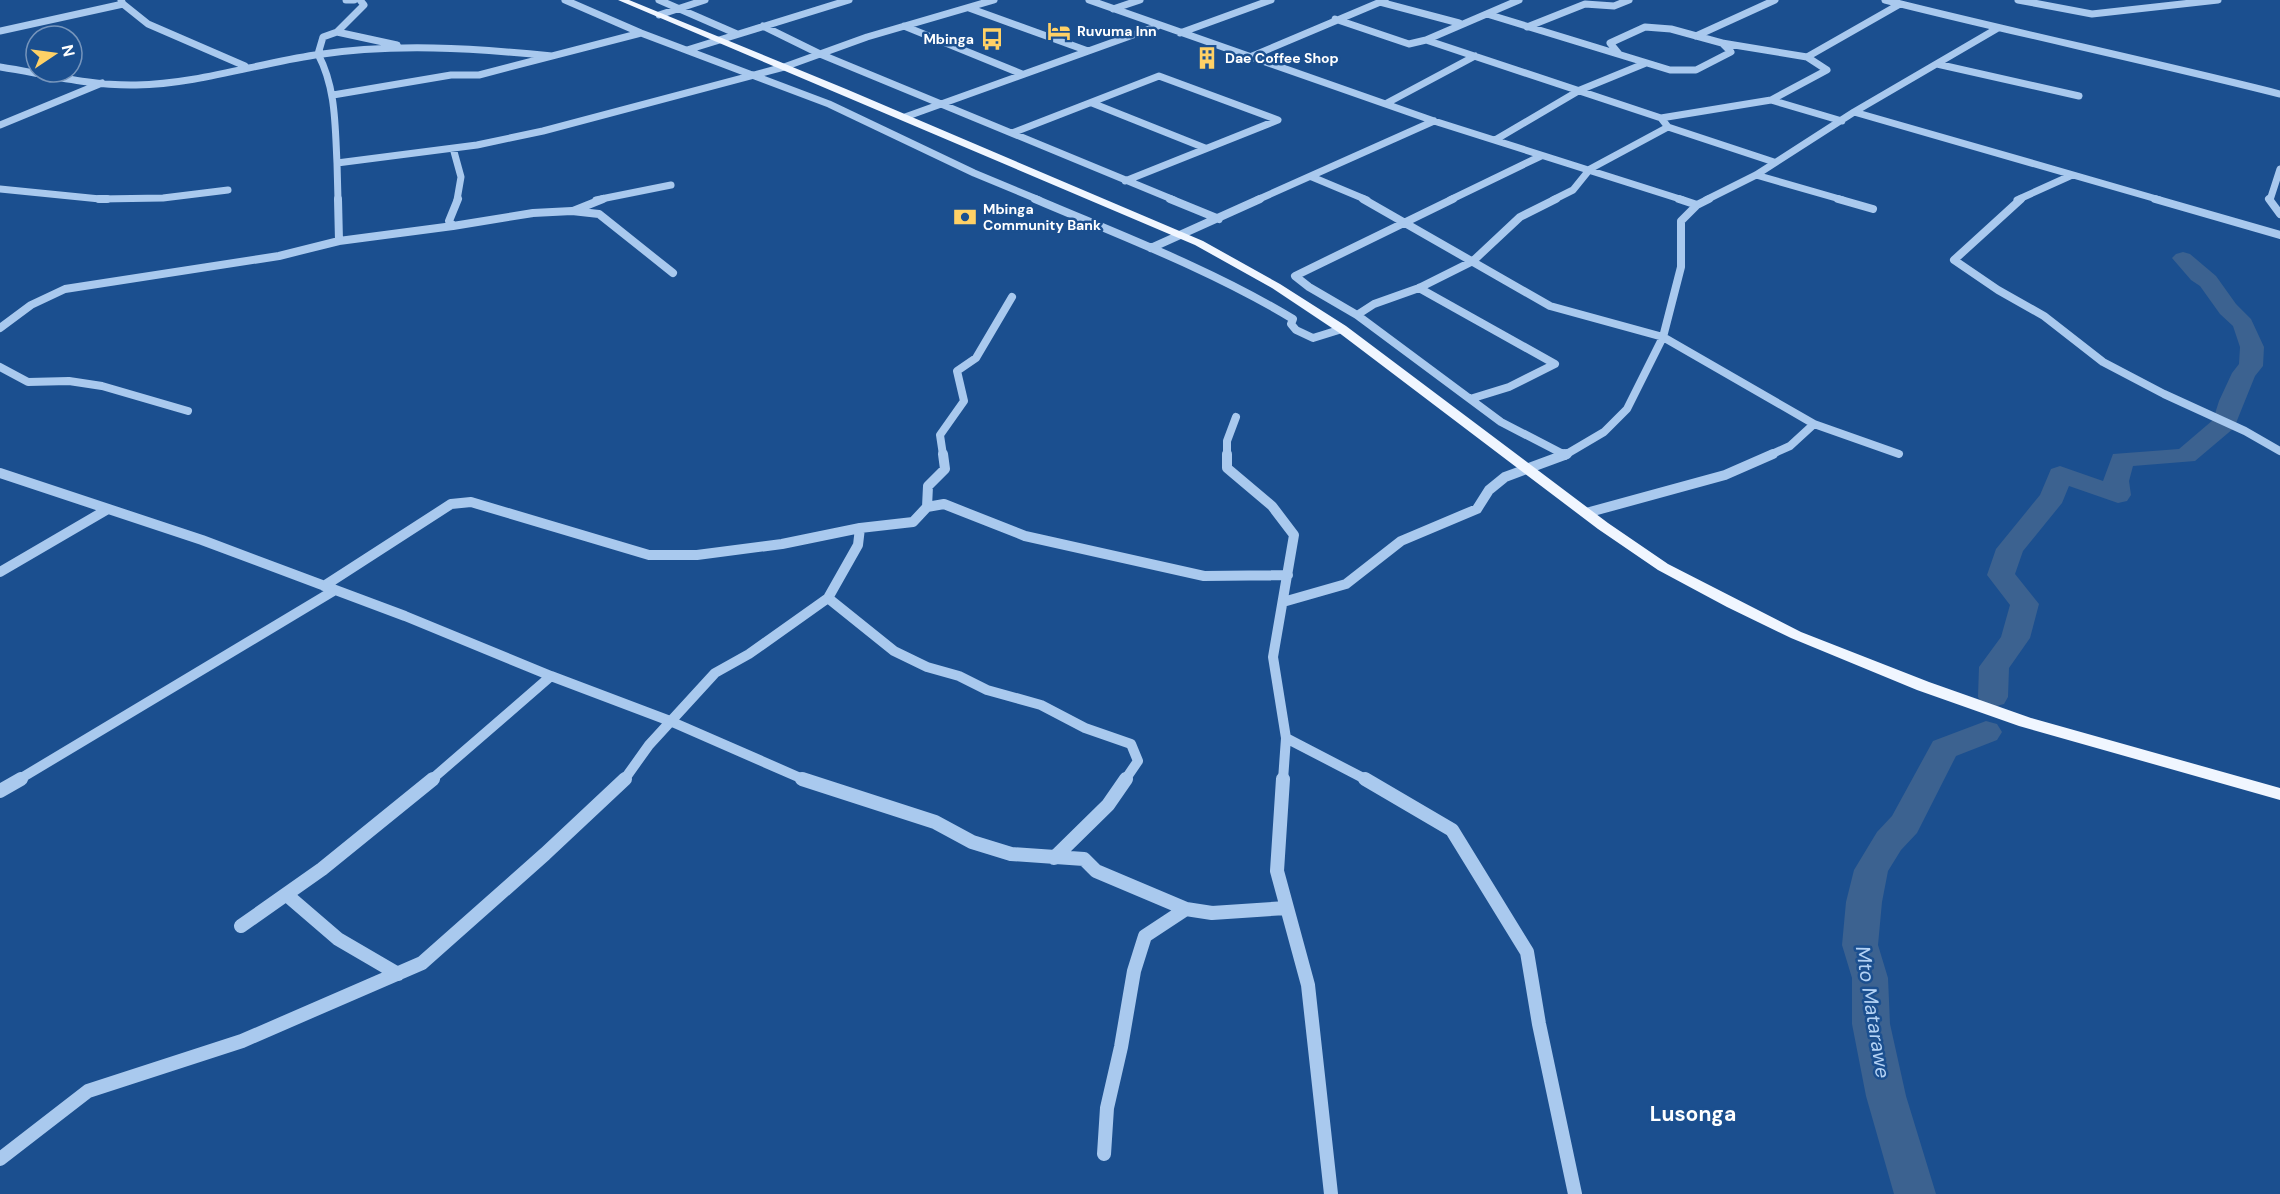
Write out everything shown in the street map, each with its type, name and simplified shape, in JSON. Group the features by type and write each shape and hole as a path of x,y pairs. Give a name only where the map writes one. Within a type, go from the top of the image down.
{"main road":[{"path":"622,0 1184,234 1276,286 1342,329 1586,513 1663,567 1731,604 1807,639 1923,686 2025,722 2280,795"}],"street":[{"path":"346,0 354,0"},
{"path":"339,241 338,163 333,95 327,71 318,54 323,37 337,32 364,5 360,0"},
{"path":"565,0 641,33 756,74 829,104 974,172 1151,248 1250,293 1285,313 1293,319 1291,324 1296,330 1313,338 1342,329"},
{"path":"659,0 737,34"},
{"path":"659,15 705,0"},
{"path":"687,50 849,0"},
{"path":"338,163 453,148 543,131 784,67 904,26 994,0"},
{"path":"1089,0 1434,121 1541,156 1590,169 1696,205"},
{"path":"1113,9 1140,0"},
{"path":"1180,33 1271,0"},
{"path":"1335,19 1409,44 1426,40 1459,23 1519,0"},
{"path":"1527,27 1585,4 1614,6 1629,0"},
{"path":"1696,36 1775,0"},
{"path":"1885,0 1998,28 2126,55 2280,94"},
{"path":"2018,0 2092,14 2218,0"},
{"path":"1250,57 1335,19 1383,1 1459,23"},
{"path":"0,31 122,2 148,24 246,67"},
{"path":"1807,57 1900,4"},
{"path":"969,8 1088,51"},
{"path":"1487,14 1670,70 1696,70 1731,52 1722,43"},
{"path":"763,26 820,54 1220,219"},
{"path":"904,26 1022,74"},
{"path":"905,117 1158,26"},
{"path":"1426,40 1661,118 1771,100 1827,70 1807,57 1722,43 1671,29 1645,27 1610,43 1619,54"},
{"path":"1283,602 1346,584 1401,541 1477,509 1489,490 1505,477 1565,455 1604,432 1627,409 1663,337 1681,267 1681,221 1696,205 1756,175 1854,112 1998,28"},
{"path":"337,32 409,47"},
{"path":"333,95 451,75 479,75 641,33"},
{"path":"0,67 102,82 153,84 318,54 409,47 552,56"},
{"path":"1387,103 1475,56"},
{"path":"1495,140 1580,90 1646,63"},
{"path":"1937,64 2079,96"},
{"path":"1012,133 1159,76 1278,120 1125,181"},
{"path":"0,125 102,82"},
{"path":"1771,100 1842,121"},
{"path":"1092,103 1205,148"},
{"path":"1854,112 2280,235"},
{"path":"1661,118 1668,127 1774,162"},
{"path":"1151,248 1434,121"},
{"path":"1357,315 1374,304 1419,288 1473,261 1520,217 1573,190 1590,169 1668,127"},
{"path":"453,148 463,181 459,199 449,221 453,226"},
{"path":"1541,156 1295,276 1309,287 1357,315 1502,422 1565,455"},
{"path":"2280,169 2269,200 2280,214"},
{"path":"1756,175 1873,209"},
{"path":"2070,176 2016,201 1954,260 1998,290 2044,316 2103,362 2164,394 2245,431 2280,451"},
{"path":"1312,177 1366,200 1407,222 1550,306 1663,337 1814,424 1899,453"},
{"path":"572,211 597,200 671,185"},
{"path":"0,189 100,199 164,198 228,190"},
{"path":"1,326 31,305 64,289 279,256 339,241 533,213 572,211 599,214 673,273"},
{"path":"1419,288 1555,364 1509,387 1470,399"},
{"path":"927,507 928,486 945,469 940,435 964,401 957,371 976,358 1012,297"},
{"path":"0,368 28,382 69,381 102,386 188,411"},
{"path":"1236,417 1227,441 1227,468 1263,495 1284,518 1294,535 1273,657 1286,738 1277,871 1308,985 1331,1194"},
{"path":"1586,513 1725,475 1790,446 1814,424"},
{"path":"0,473 108,509 405,616 551,676 670,721 814,784 935,822 972,843 1011,854 1084,859 1096,871 1186,909 1212,912 1286,908"},
{"path":"0,791 329,588 451,504 471,502 650,555 697,555 782,544 860,528 913,522 927,507 944,504 1025,536 1204,576 1288,575"},
{"path":"0,572 108,509"},
{"path":"0,1159 88,1091 242,1041 423,963 630,774 649,745 715,673 749,654 828,598 858,545 860,528"},
{"path":"828,598 894,651 927,667 959,676 987,690 1041,705 1085,728 1131,744 1138,761 1108,805 1054,858"},
{"path":"241,926 288,896 420,790 551,676"},
{"path":"1286,738 1377,785 1452,830 1527,952 1539,1024 1575,1194"},
{"path":"288,896 338,939 398,974"},
{"path":"1104,1154 1107,1108 1121,1047 1134,971 1145,936 1186,909"}],"waterway":[{"name":"Mto Matarawe","path":"1993,697 1994,667 2015,638 2025,604 2001,575 2010,549 2053,497 2060,474 2118,495 2116,481 2122,459 2186,456 2225,423 2231,401 2244,373 2251,366 2252,347 2243,324 2228,309 2208,281 2183,258"},
{"name":"Mto Matarawe","path":"1915,1194 1886,1096 1871,1024 1870,978 1860,945 1864,902 1871,870 1889,841 1905,824 1944,749 1986,732"}],"place":[{"name":"Ruvuma Inn","path":"1059,31"},
{"name":"Mbinga","path":"992,39"},
{"name":"Dae Coffee Shop","path":"1207,58"},
{"name":"Mbinga Community Bank","path":"965,217"}],"district":[{"name":"Lusonga","path":"1693,1114"}]}
